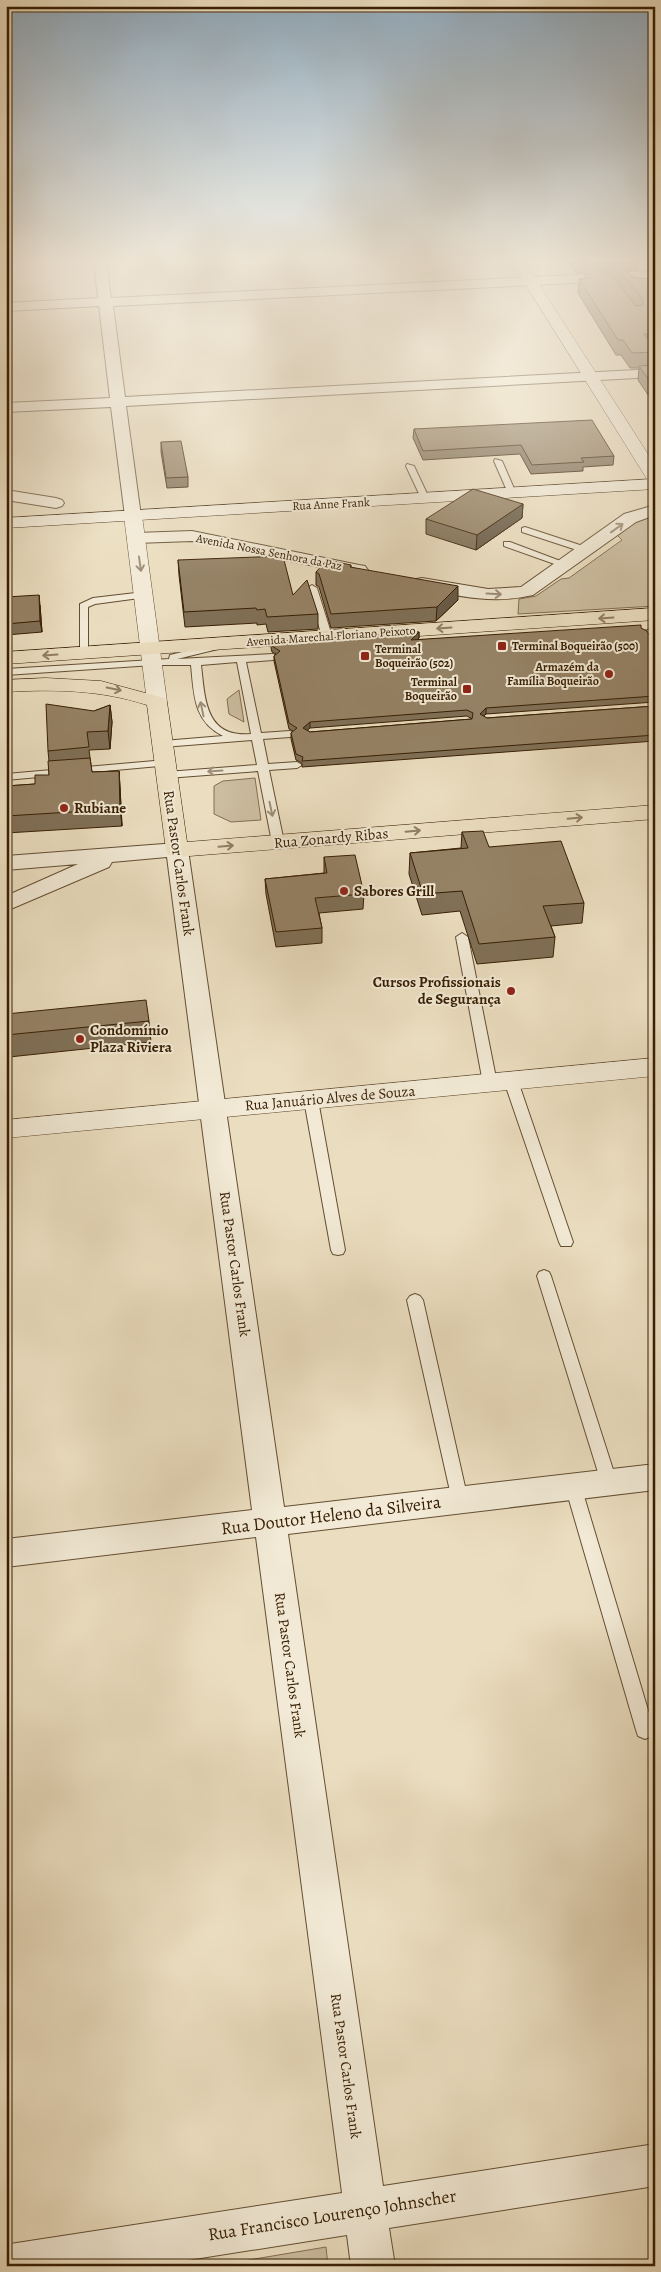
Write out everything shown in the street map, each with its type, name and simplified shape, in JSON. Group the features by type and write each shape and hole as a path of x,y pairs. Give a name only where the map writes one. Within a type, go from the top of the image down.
{"main road":[{"name":"Avenida Marechal Floriano Peixoto","path":"6,658 83,652 152,655 237,651 327,636 655,614"},
{"path":"6,686 54,683 100,686 120,690 157,702"},
{"name":"Rua Pastor Carlos Frank","path":"157,702 177,850"},
{"name":"Rua Zonardy Ribas","path":"177,850 655,812"}],"street":[{"name":"Rua Pastor Carlos Frank","path":"113,367 157,702"},
{"path":"584,367 655,479"},
{"path":"6,408 655,373"},
{"name":"Rua Anne Frank","path":"6,523 655,484"},
{"path":"6,495 56,504"},
{"path":"24,498 24,522"},
{"path":"401,579 470,592 519,594 535,587 630,518 655,510"},
{"name":"Avenida Nossa Senhora da Paz","path":"136,538 192,536 372,573"},
{"name":"Rua Pastor Carlos Frank","path":"177,850 373,2266"},
{"name":"Rua Zonardy Ribas","path":"6,863 177,850"},
{"path":"6,904 120,854"},
{"name":"Rua Januário Alves de Souza","path":"6,1129 655,1067"},
{"name":"Rua Doutor Heleno da Silveira","path":"6,1554 655,1477"},
{"name":"Rua Francisco Lourenço Johnscher","path":"10,2266 655,2165"}],"lane":[{"path":"498,462 512,493"},
{"path":"410,466 424,498"},
{"path":"525,530 586,550"},
{"path":"507,544 566,565"},
{"path":"312,588 327,636"},
{"path":"83,652 82,606 93,601 144,595"},
{"path":"6,672 152,655 196,662 237,651 273,657"},
{"path":"237,651 278,842"},
{"path":"196,662 202,714 212,726 236,738"},
{"path":"165,760 236,738 290,734"},
{"path":"6,777 165,760 262,767 297,765"},
{"path":"462,937 501,1082 566,1242"},
{"path":"310,1100 338,1250"},
{"path":"544,1276 609,1482"},
{"path":"415,1300 460,1500"},
{"path":"573,1486 645,1730"}],"shaded area":[{"path":"655,515 655,606 518,614 519,599 536,596 561,579 569,578 622,540 617,535 636,521"},
{"path":"239,690 244,722 229,714 227,699"},
{"path":"255,778 261,820 231,822 214,814 214,786 223,781"},
{"path":"326,2247 328,2266 213,2266"}],"building":[{"path":"640,367 655,367 655,389"},
{"path":"592,420 614,456 581,458 584,462 532,465 521,445 423,451 414,429"},
{"path":"181,441 188,477 166,478 161,442"},
{"path":"473,489 523,504 477,535 426,519"},
{"path":"283,556 293,595 307,580 318,614 267,617 265,609 257,610 256,608 184,612 178,560"},
{"path":"327,560 351,565 350,567 458,586 437,607 331,614 319,574 316,572"},
{"path":"39,595 40,621 6,624 6,597"},
{"name":"Terminal Boqueirão","path":"641,625 641,628 647,631 655,646 655,696 486,708 480,714 487,718 655,706 655,735 302,761 303,757 296,754 291,733 297,728 289,723 274,656 280,651 272,646 271,642 419,632 411,640","holes":["467,710 473,713 472,719 310,732 303,728 310,722"]},
{"path":"46,704 94,711 110,705 108,731 87,732 89,747 48,751"},
{"path":"90,758 92,772 119,771 120,809 6,816 6,786 35,784 35,775 49,775 48,761"},
{"path":"483,831 489,847 561,841 584,903 543,906 555,937 479,944 462,891 423,894 410,853 468,848 462,832"},
{"path":"355,855 364,894 315,898 322,928 276,932 265,879 327,873 324,857"},
{"path":"146,1000 149,1021 6,1035 6,1014"}],"place":[{"name":"Terminal Boqueirão (500)","path":"502,646"},
{"name":"Terminal Boqueirão (502)","path":"365,656"},
{"name":"Armazém da Família Boqueirão","path":"609,674"},
{"name":"Terminal Boqueirão","path":"467,689"},
{"name":"Rubiane","path":"64,808"},
{"name":"Sabores Grill","path":"344,891"},
{"name":"Cursos Profissionais de Segurança","path":"511,991"},
{"name":"Condomínio Plaza Riviera","path":"80,1039"}]}
